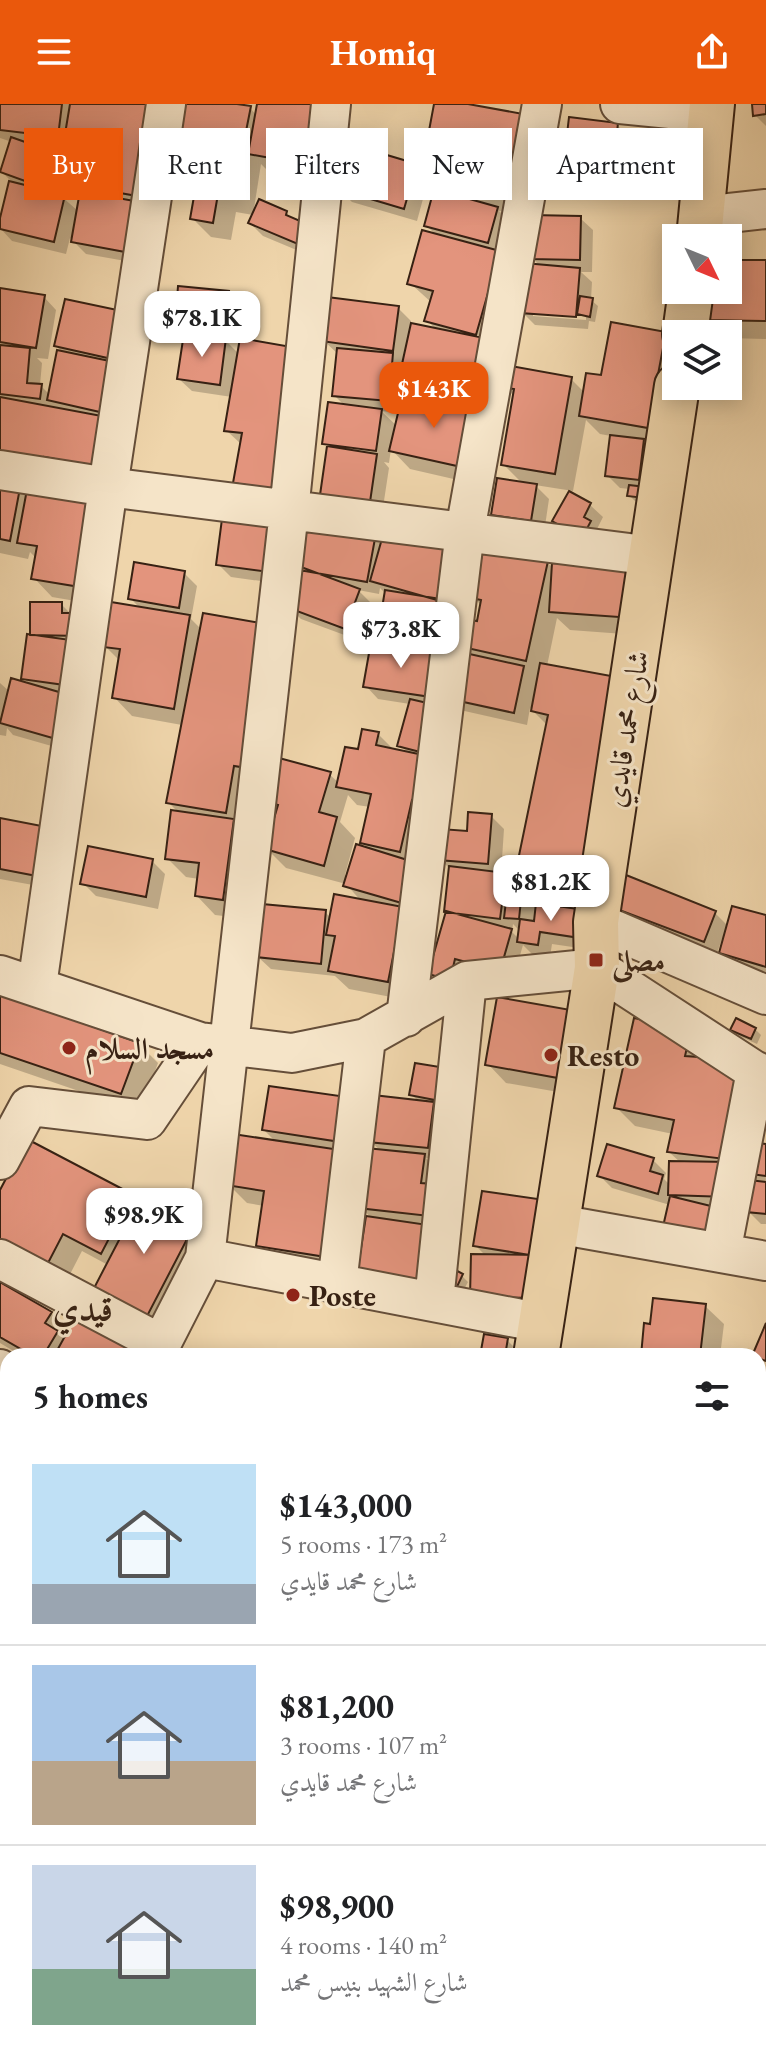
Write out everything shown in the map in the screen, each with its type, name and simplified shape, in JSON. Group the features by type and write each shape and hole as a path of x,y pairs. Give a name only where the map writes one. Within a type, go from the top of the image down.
{"main road":[{"path":"700,224 711,108"},
{"name":"شارع محمد قايدي","path":"539,1340 597,968 596,922 675,400"}],"street":[{"path":"37,986 166,104"},
{"path":"159,1348 205,1258 214,1044 289,511 331,104"},
{"path":"406,1017 465,531 542,104"},
{"path":"620,104 711,108"},
{"path":"711,224 766,209"},
{"path":"0,470 289,511 653,556"},
{"path":"596,922 766,995"},
{"path":"0,975 214,1044 292,1053 366,1038 467,981 597,968 761,1074 721,1253"},
{"path":"434,1301 467,981"},
{"path":"337,1284 366,1038"},
{"path":"0,1160 14,1107 147,1120 214,1044"},
{"path":"557,1224 766,1261"},
{"path":"205,1258 434,1301 539,1340"},
{"path":"0,1259 155,1348"}],"building":[{"path":"0,104 62,104 59,128 24,128 24,133 0,130"},
{"path":"70,104 154,104 150,128 139,128 137,196 123,194 123,128 66,128"},
{"path":"172,104 251,106 247,128 168,128"},
{"path":"257,104 316,104 318,128 266,128 266,157 250,154"},
{"path":"434,104 468,104 534,116 532,128 528,128 528,148 518,200 512,199 512,128 430,128"},
{"path":"752,104 766,104 766,114 753,116"},
{"path":"569,117 618,123 617,128 568,128"},
{"path":"11,137 24,142 24,181 0,172"},
{"path":"388,155 404,160 404,200 407,200 404,209 374,200 388,200"},
{"path":"9,181 24,185 24,200 64,200 54,242 0,229"},
{"path":"123,199 145,203 136,254 71,242 78,200"},
{"path":"259,199 314,227 305,247 248,223"},
{"path":"193,200 217,200 213,223 190,219"},
{"path":"431,200 473,200 498,207 488,243 424,226"},
{"path":"531,215 581,216 580,260 530,259"},
{"path":"422,230 500,251 476,335 424,321 433,291 407,284"},
{"path":"742,260 766,260 766,321 705,320 705,304 742,304"},
{"path":"524,263 580,268 576,317 520,313"},
{"path":"178,286 229,291 225,330 175,326"},
{"path":"0,288 45,295 36,348 0,342"},
{"path":"580,296 593,298 590,317 577,314"},
{"path":"327,297 399,306 393,351 321,341"},
{"path":"65,299 122,311 112,359 54,346"},
{"path":"611,322 662,331 662,353 648,428 579,416 586,373 601,375"},
{"path":"411,323 489,339 474,404 397,387"},
{"path":"184,333 226,338 220,385 177,379"},
{"path":"240,338 303,349 279,490 233,483 242,433 224,431"},
{"path":"0,345 30,348 27,383 42,384 40,399 0,394"},
{"path":"337,348 393,353 389,401 332,396"},
{"path":"57,350 124,364 113,415 47,400"},
{"path":"505,365 572,377 555,474 501,465 514,389 502,387"},
{"path":"403,392 480,409 466,468 389,451"},
{"path":"0,397 107,417 98,467 44,457 42,467 0,459"},
{"path":"328,402 382,409 376,451 322,444"},
{"path":"610,435 644,439 639,480 605,476"},
{"path":"327,446 377,454 370,502 320,495"},
{"path":"497,478 537,484 531,521 491,515"},
{"path":"0,484 20,488 10,541 0,539"},
{"path":"28,484 103,496 86,588 31,579 37,546 17,543"},
{"path":"629,485 654,488 653,499 627,496"},
{"path":"569,491 591,503 584,517 591,521 582,538 552,521"},
{"path":"223,511 284,519 277,573 216,565"},
{"path":"307,521 376,533 367,582 299,570"},
{"path":"385,528 452,548 437,600 370,581"},
{"path":"484,547 548,561 526,661 458,646 464,619 477,621 481,600 472,598"},
{"path":"134,562 185,571 179,608 128,599"},
{"path":"552,563 637,568 633,618 549,612"},
{"path":"301,567 360,589 345,629 286,607"},
{"path":"385,590 447,600 438,649 377,639"},
{"path":"30,602 62,602 62,613 80,613 80,636 30,635"},
{"path":"111,602 190,615 174,709 112,698 120,649 103,647"},
{"path":"203,613 272,625 247,768 234,766 226,813 166,803"},
{"path":"27,634 85,642 79,687 21,679"},
{"path":"371,642 439,653 431,697 363,687"},
{"path":"456,651 524,666 514,713 445,698"},
{"path":"540,663 622,678 583,882 516,870 548,715 531,711"},
{"path":"11,678 76,697 63,741 0,723"},
{"path":"410,699 436,705 424,753 397,746"},
{"path":"362,729 379,732 376,745 428,756 418,802 412,800 400,852 360,843 371,794 336,787 345,747 358,749"},
{"path":"279,758 331,772 319,812 337,817 324,866 265,849 278,805 267,802"},
{"path":"171,810 234,819 223,900 195,896 199,863 165,859"},
{"path":"468,812 492,814 488,864 438,860 441,829 467,831"},
{"path":"0,818 52,828 42,877 0,869"},
{"path":"356,844 417,863 405,904 343,886"},
{"path":"88,846 153,859 146,897 80,884"},
{"path":"449,866 506,873 500,919 444,912"},
{"path":"626,875 716,911 704,942 614,908"},
{"path":"509,876 594,885 591,908 521,900 519,919 504,918"},
{"path":"334,894 403,907 388,982 328,971 335,936 326,935"},
{"path":"536,903 585,910 580,938 540,932 538,945 517,942 520,919 534,921"},
{"path":"262,904 326,910 321,964 256,957"},
{"path":"732,906 766,915 766,967 719,953"},
{"path":"446,911 512,929 500,971 455,959 450,980 428,974"},
{"name":"مسجد السلام","path":"0,994 140,1043 121,1094 0,1053"},
{"path":"497,997 582,1012 569,1080 485,1065"},
{"path":"634,1018 691,1030 685,1056 714,1058 744,1082 733,1160 667,1152 674,1120 614,1108"},
{"path":"736,1018 756,1028 751,1039 730,1030"},
{"path":"415,1063 446,1068 440,1101 409,1095"},
{"path":"269,1086 354,1098 347,1143 262,1130"},
{"path":"373,1095 434,1102 428,1148 368,1142"},
{"path":"233,1134 347,1151 326,1257 256,1246 264,1191 226,1185"},
{"path":"27,1139 132,1194 101,1254 63,1234 47,1265 0,1240 0,1190"},
{"path":"746,1142 766,1144 766,1176 743,1173"},
{"path":"607,1144 654,1158 650,1171 663,1175 658,1194 597,1176"},
{"path":"366,1148 425,1154 421,1183 433,1184 429,1216 358,1208"},
{"path":"669,1161 730,1162 728,1197 668,1195"},
{"path":"749,1180 766,1182 766,1214 746,1212"},
{"path":"482,1191 545,1200 536,1256 473,1246"},
{"path":"144,1192 197,1220 145,1320 92,1292"},
{"path":"670,1196 719,1208 711,1242 662,1231"},
{"path":"366,1216 428,1225 419,1284 357,1274"},
{"path":"471,1254 538,1255 537,1298 470,1297"},
{"path":"448,1266 463,1274 455,1291"},
{"path":"0,1282 52,1312 45,1323 58,1331 48,1348 19,1348 0,1337"},
{"path":"653,1298 706,1304 701,1348 642,1348 644,1323 650,1324"},
{"path":"75,1318 130,1348 58,1348"},
{"path":"766,1323 766,1348 755,1348"},
{"path":"484,1334 508,1338 506,1348 481,1348"}],"place":[{"name":"مصلى","path":"596,960"},
{"name":"مسجد السلام","path":"69,1048"},
{"name":"Resto","path":"551,1055"},
{"name":"Poste","path":"293,1295"}],"district":[{"name":"قيدي","path":"83,1308"}]}
